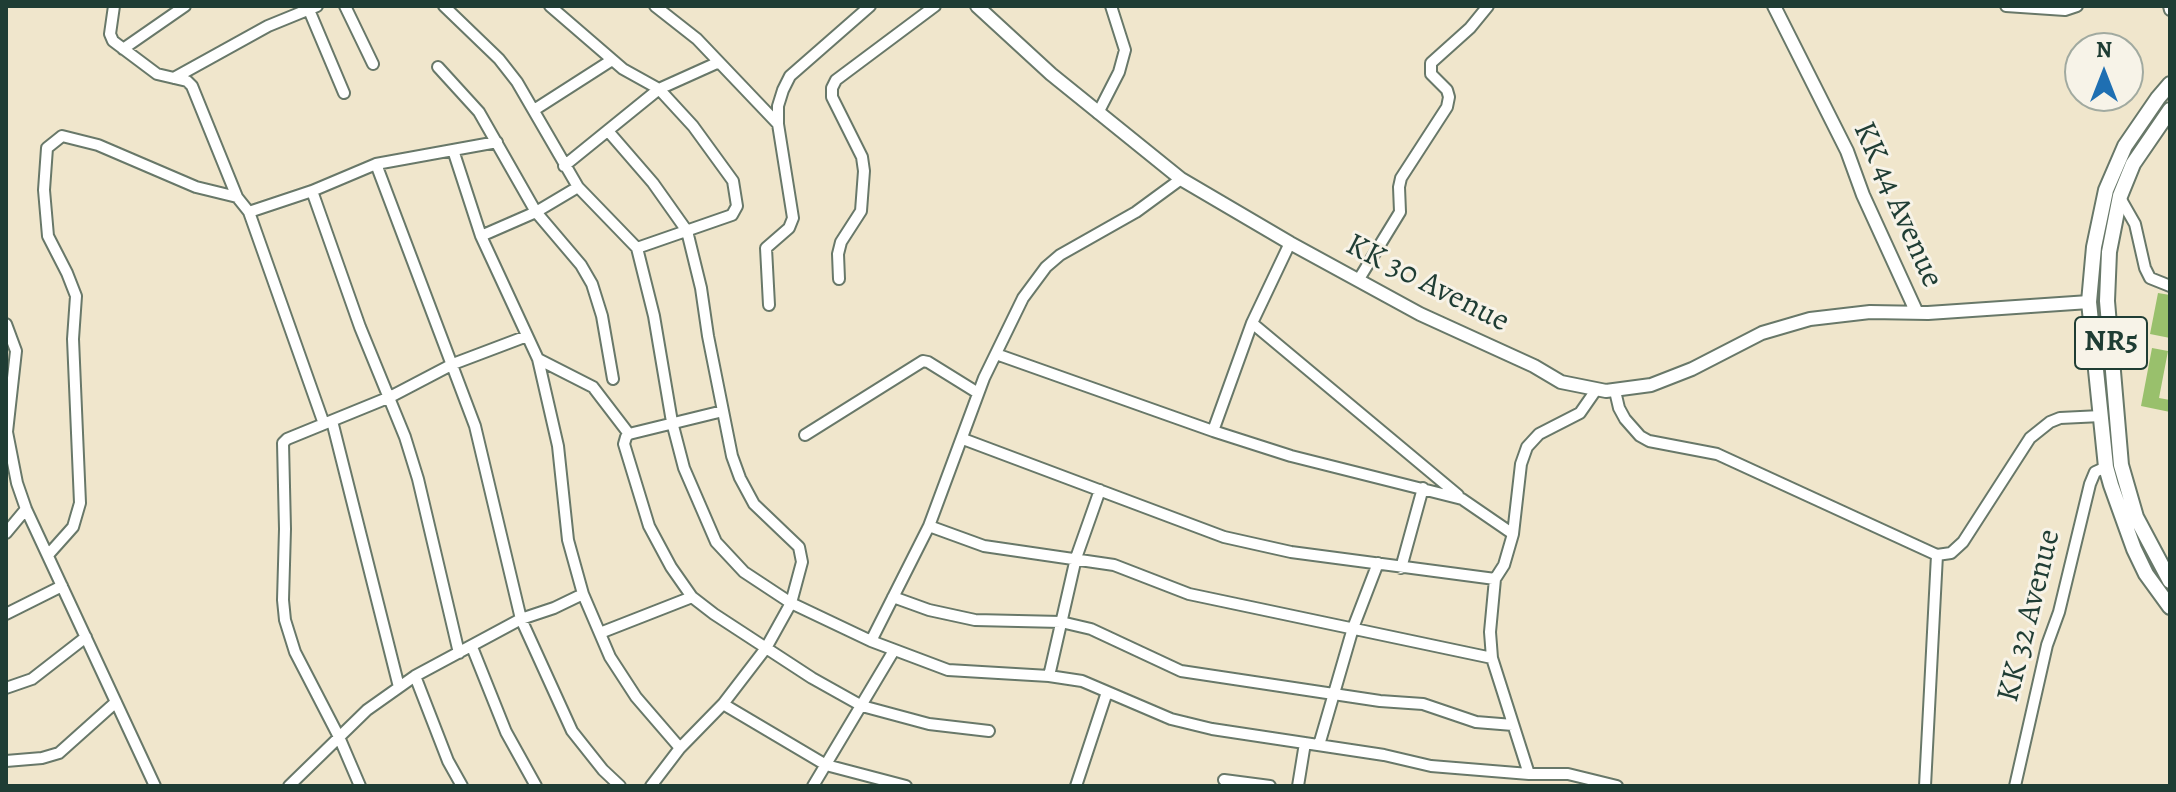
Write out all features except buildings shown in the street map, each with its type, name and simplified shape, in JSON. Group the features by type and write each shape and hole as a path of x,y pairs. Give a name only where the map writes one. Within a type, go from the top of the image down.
{"highway":[{"name":"NR5","path":"2170,84 2125,146 2094,247 2089,302 2106,467 2134,549 2146,574 2170,607"},
{"name":"NR5","path":"2170,110 2113,193 2107,301 2121,465 2136,517 2170,581"},
{"path":"2089,302 2107,301"},
{"path":"2106,467 2121,465"}],"main road":[{"name":"KK 30 Avenue","path":"977,6 1098,113 1181,179 1420,314 1534,366 1561,382 1615,391 1671,378 1762,333 1787,325 1852,313 1917,313"},
{"name":"KK 44 Avenue","path":"1774,6 1847,151 1863,195 1917,313 2089,302"}],"street":[{"path":"114,6 110,34 113,41 157,74 187,81 192,86 237,197 249,212 328,422 399,687"},
{"path":"123,49 185,6"},
{"path":"345,6 373,64"},
{"path":"444,6 499,59 534,110 578,187 637,248 654,316 672,422 684,468 716,542 744,572 791,603 893,652 948,670 1082,681 1171,719 1212,729 1384,755 1431,766 1568,774 1617,786"},
{"path":"550,6 612,60 659,89 693,126 733,181 736,211 637,248"},
{"path":"655,6 697,39 778,124"},
{"path":"769,305 766,248 789,228 793,218 778,106 790,76 870,6"},
{"path":"839,279 841,242 861,211 864,171 862,157 832,97 832,88 836,80 935,6"},
{"path":"1098,113 1119,72 1125,50 1111,6"},
{"path":"1359,279 1400,212 1401,178 1447,107 1447,90 1431,74 1431,63 1470,28 1488,6"},
{"path":"2006,6 2065,10 2077,6"},
{"path":"174,78 268,26 313,8 344,93"},
{"path":"534,110 612,60"},
{"path":"564,166 659,89 719,62"},
{"path":"438,67 479,112 536,212 581,265 592,284 602,316 613,379"},
{"path":"608,131 653,183 687,231 701,288 732,456 754,504 799,547 802,562 791,603 766,648 723,704 680,748 651,786"},
{"path":"48,555 73,527 80,503 73,339 76,296 48,236 44,190 47,148 62,136 98,145 196,187 237,197"},
{"path":"249,212 312,191 376,164 497,142"},
{"path":"453,150 481,236 538,359 558,446 568,540 583,594 610,657 636,697 680,748"},
{"path":"376,164 475,426 521,619 572,731 620,786"},
{"path":"871,641 929,526 978,393 1015,312 1046,267 1070,247 1136,212 1181,179"},
{"path":"481,236 536,212 578,187"},
{"path":"312,191 418,479 459,653"},
{"path":"2113,193 2135,224 2150,278 2170,286"},
{"path":"1213,431 1252,323 1290,243"},
{"path":"1252,323 1462,499 1513,534"},
{"path":"6,324 16,351 7,432 17,483 26,509 155,786"},
{"path":"360,786 339,737 295,652 285,620 281,449 287,439 390,397 453,364 527,336"},
{"path":"996,354 1291,456 1462,499"},
{"path":"538,359 593,387 629,434"},
{"path":"805,435 923,361 978,393"},
{"path":"1524,786 1527,774 1492,658 1490,632 1495,579 1504,565 1513,534 1521,464 1527,447 1539,434 1580,413 1596,390"},
{"path":"1615,391 1625,419 1649,441 1717,454 1937,555 1951,553 1963,542 2030,438 2060,418 2072,415 2101,416"},
{"path":"723,411 629,434 624,444 649,526 671,567 692,597 766,648 862,706 929,724 989,731"},
{"path":"963,439 1224,537 1291,552 1495,579"},
{"name":"KK 32 Avenue","path":"2015,786 2047,645 2059,612 2090,484 2095,472 2106,467"},
{"path":"1401,568 1423,488"},
{"path":"1049,676 1076,558 1100,490"},
{"path":"6,533 26,509"},
{"path":"929,526 984,546 1114,565 1189,594 1492,658"},
{"path":"1925,786 1937,555"},
{"path":"1319,745 1353,628 1378,563"},
{"path":"6,614 62,586"},
{"path":"289,786 367,710 415,676 521,619 583,594"},
{"path":"600,633 692,597"},
{"path":"893,597 929,610 975,620 1061,622 1111,637 1181,671 1380,701 1423,704 1476,722 1513,725"},
{"path":"6,688 32,679 86,637"},
{"path":"472,647 506,732 536,786"},
{"path":"813,786 893,652"},
{"path":"415,676 448,761 462,786"},
{"path":"1076,786 1107,692"},
{"path":"6,761 42,758 59,753 116,702"},
{"path":"723,704 826,765 906,786"},
{"path":"1298,786 1305,743"},
{"path":"1224,780 1270,786"}],"green space":[{"path":"2158,293 2170,295 2170,338 2150,334"},
{"path":"2152,348 2168,351 2159,398 2170,400 2170,412 2141,406"}]}
